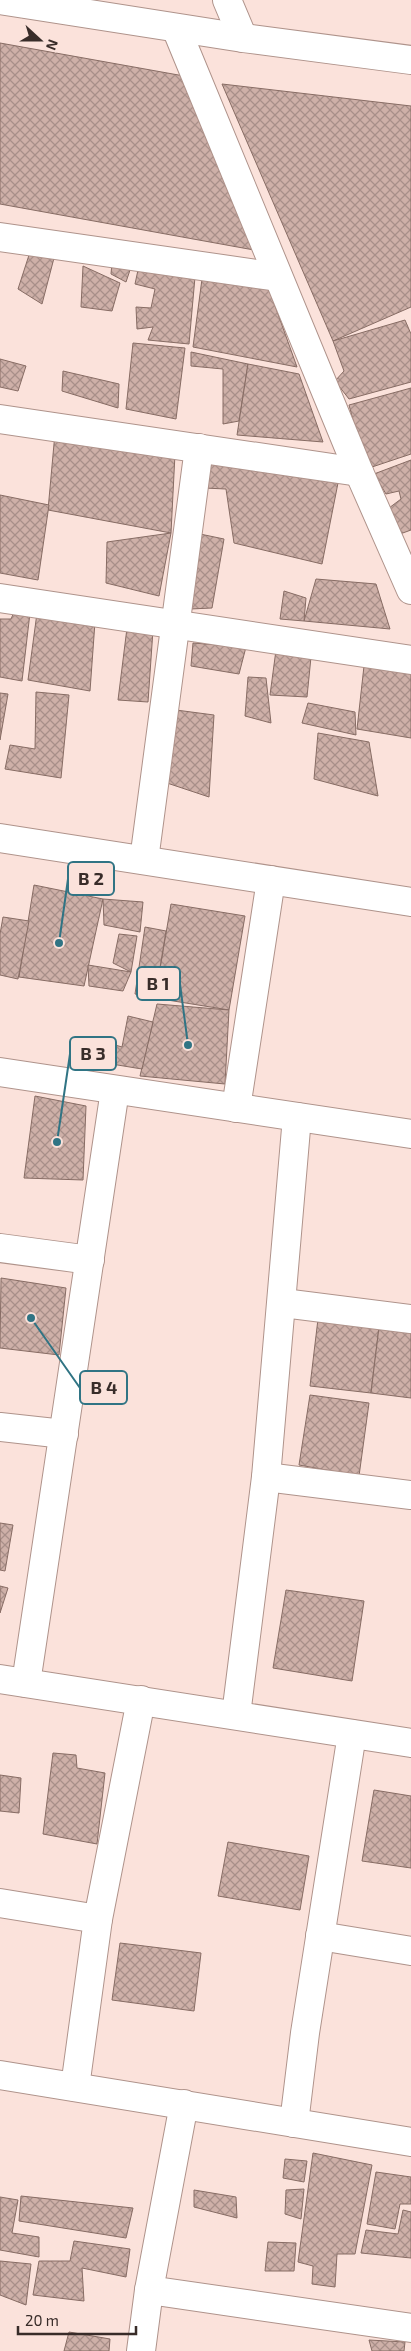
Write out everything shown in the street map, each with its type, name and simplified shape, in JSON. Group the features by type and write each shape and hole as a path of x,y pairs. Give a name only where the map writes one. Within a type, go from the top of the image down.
{"street":[{"path":"0,0 243,38 411,60"},
{"path":"227,0 243,38"},
{"path":"176,28 359,472 411,590"},
{"path":"0,238 278,277"},
{"path":"0,419 359,472"},
{"path":"144,860 199,448"},
{"path":"0,598 411,660"},
{"path":"0,838 411,902"},
{"path":"236,1108 271,880"},
{"path":"0,1072 411,1134"},
{"path":"115,1090 64,1434 13,1681 411,1743"},
{"path":"236,1715 266,1477 298,1117"},
{"path":"0,1248 90,1260"},
{"path":"283,1302 411,1319"},
{"path":"0,1427 64,1434"},
{"path":"266,1477 411,1495"},
{"path":"75,2087 98,1919 140,1700"},
{"path":"294,2123 305,2033 352,1734"},
{"path":"0,1903 98,1919"},
{"path":"320,1936 411,1951"},
{"path":"0,2075 411,2142"},
{"path":"141,2351 149,2290 184,2104"},
{"path":"149,2290 411,2328"}],"building":[{"path":"0,43 184,76 254,250 0,204"},
{"path":"222,84 411,106 411,307 333,341"},
{"path":"30,252 54,258 42,304 18,289"},
{"path":"112,263 130,270 126,282 111,274"},
{"path":"83,266 120,283 112,311 81,307"},
{"path":"138,270 195,277 189,344 148,340 153,327 137,329 136,307 151,308 155,289 135,284"},
{"path":"202,279 269,289 297,367 193,347"},
{"path":"405,320 411,334 411,382 349,399 335,381 344,371 333,341"},
{"path":"133,343 185,348 176,419 126,409"},
{"path":"191,352 248,364 239,421 223,424 223,369 191,366"},
{"path":"0,359 26,366 18,391 0,387"},
{"path":"248,364 299,374 323,442 237,435"},
{"path":"63,371 119,384 118,408 62,391"},
{"path":"411,388 411,454 366,469 349,405"},
{"path":"55,433 175,454 171,533 48,510"},
{"path":"207,457 338,483 322,564 234,543 226,489 204,488"},
{"path":"411,460 411,530 400,534 389,508 401,499 399,491 386,494 374,474"},
{"path":"0,495 49,505 38,580 0,573"},
{"path":"171,533 159,596 106,583 107,542"},
{"path":"200,534 224,539 212,608 190,609"},
{"path":"316,579 376,584 390,629 304,621"},
{"path":"284,591 306,598 304,621 280,619"},
{"path":"15,610 30,613 22,681 0,677 0,619 11,619"},
{"path":"37,613 95,622 90,691 28,680"},
{"path":"127,628 153,630 148,702 118,700"},
{"path":"193,643 246,647 239,674 191,666"},
{"path":"276,650 311,657 307,697 270,695"},
{"path":"364,666 411,674 411,738 357,729"},
{"path":"248,677 266,678 271,723 245,716"},
{"path":"36,692 69,695 61,778 5,769 10,745 35,749"},
{"path":"0,693 8,694 0,740"},
{"path":"308,703 355,712 356,735 302,723"},
{"path":"176,710 214,715 209,797 161,781"},
{"path":"318,733 369,742 378,796 314,779"},
{"path":"34,885 103,899 84,986 19,977"},
{"path":"103,899 143,902 140,932 104,925"},
{"path":"171,904 245,916 229,1010 155,998"},
{"path":"3,917 29,921 18,979 0,975 0,934"},
{"path":"145,927 166,931 155,998 135,994"},
{"path":"119,934 137,936 131,972 113,963"},
{"path":"88,965 131,972 123,991 89,986"},
{"path":"157,1004 229,1010 225,1084 140,1076"},
{"path":"128,1016 153,1022 142,1069 93,1061 98,1040 122,1047"},
{"path":"35,1096 86,1106 83,1180 24,1178"},
{"path":"1,1278 66,1288 59,1355 0,1348"},
{"path":"318,1319 379,1327 371,1393 310,1386"},
{"path":"379,1327 411,1330 411,1398 371,1393"},
{"path":"310,1395 369,1403 359,1476 299,1465"},
{"path":"0,1523 13,1525 5,1571 0,1570"},
{"path":"0,1586 8,1588 0,1613"},
{"path":"286,1590 364,1601 352,1681 273,1668"},
{"path":"53,1753 76,1755 77,1768 105,1773 97,1844 43,1834"},
{"path":"0,1775 21,1778 19,1813 0,1811"},
{"path":"374,1790 411,1796 411,1868 362,1861"},
{"path":"228,1842 309,1856 300,1910 218,1896"},
{"path":"120,1943 201,1953 194,2011 112,2000"},
{"path":"313,2153 372,2165 355,2254 337,2254 335,2287 312,2284 313,2266 298,2262"},
{"path":"285,2159 307,2161 304,2182 283,2178"},
{"path":"376,2172 411,2177 411,2204 400,2204 395,2229 367,2224"},
{"path":"304,2189 301,2219 285,2214 286,2190"},
{"path":"194,2190 236,2197 237,2218 194,2207"},
{"path":"21,2196 133,2208 126,2238 19,2221"},
{"path":"0,2197 18,2200 12,2233 39,2237 39,2257 0,2250"},
{"path":"403,2210 411,2212 411,2258 361,2253 366,2230 398,2234"},
{"path":"74,2241 130,2249 126,2277 82,2268 84,2301 33,2295 39,2261 70,2261"},
{"path":"268,2242 296,2243 294,2271 265,2271"},
{"path":"0,2261 31,2264 26,2305 0,2295"},
{"path":"69,2332 110,2339 109,2351 64,2351"},
{"path":"369,2340 405,2342 404,2351 372,2351"}],"place":[{"name":"B 2","path":"59,943"},
{"name":"B 1","path":"188,1045"},
{"name":"B 3","path":"57,1142"},
{"name":"B 4","path":"31,1318"}]}
